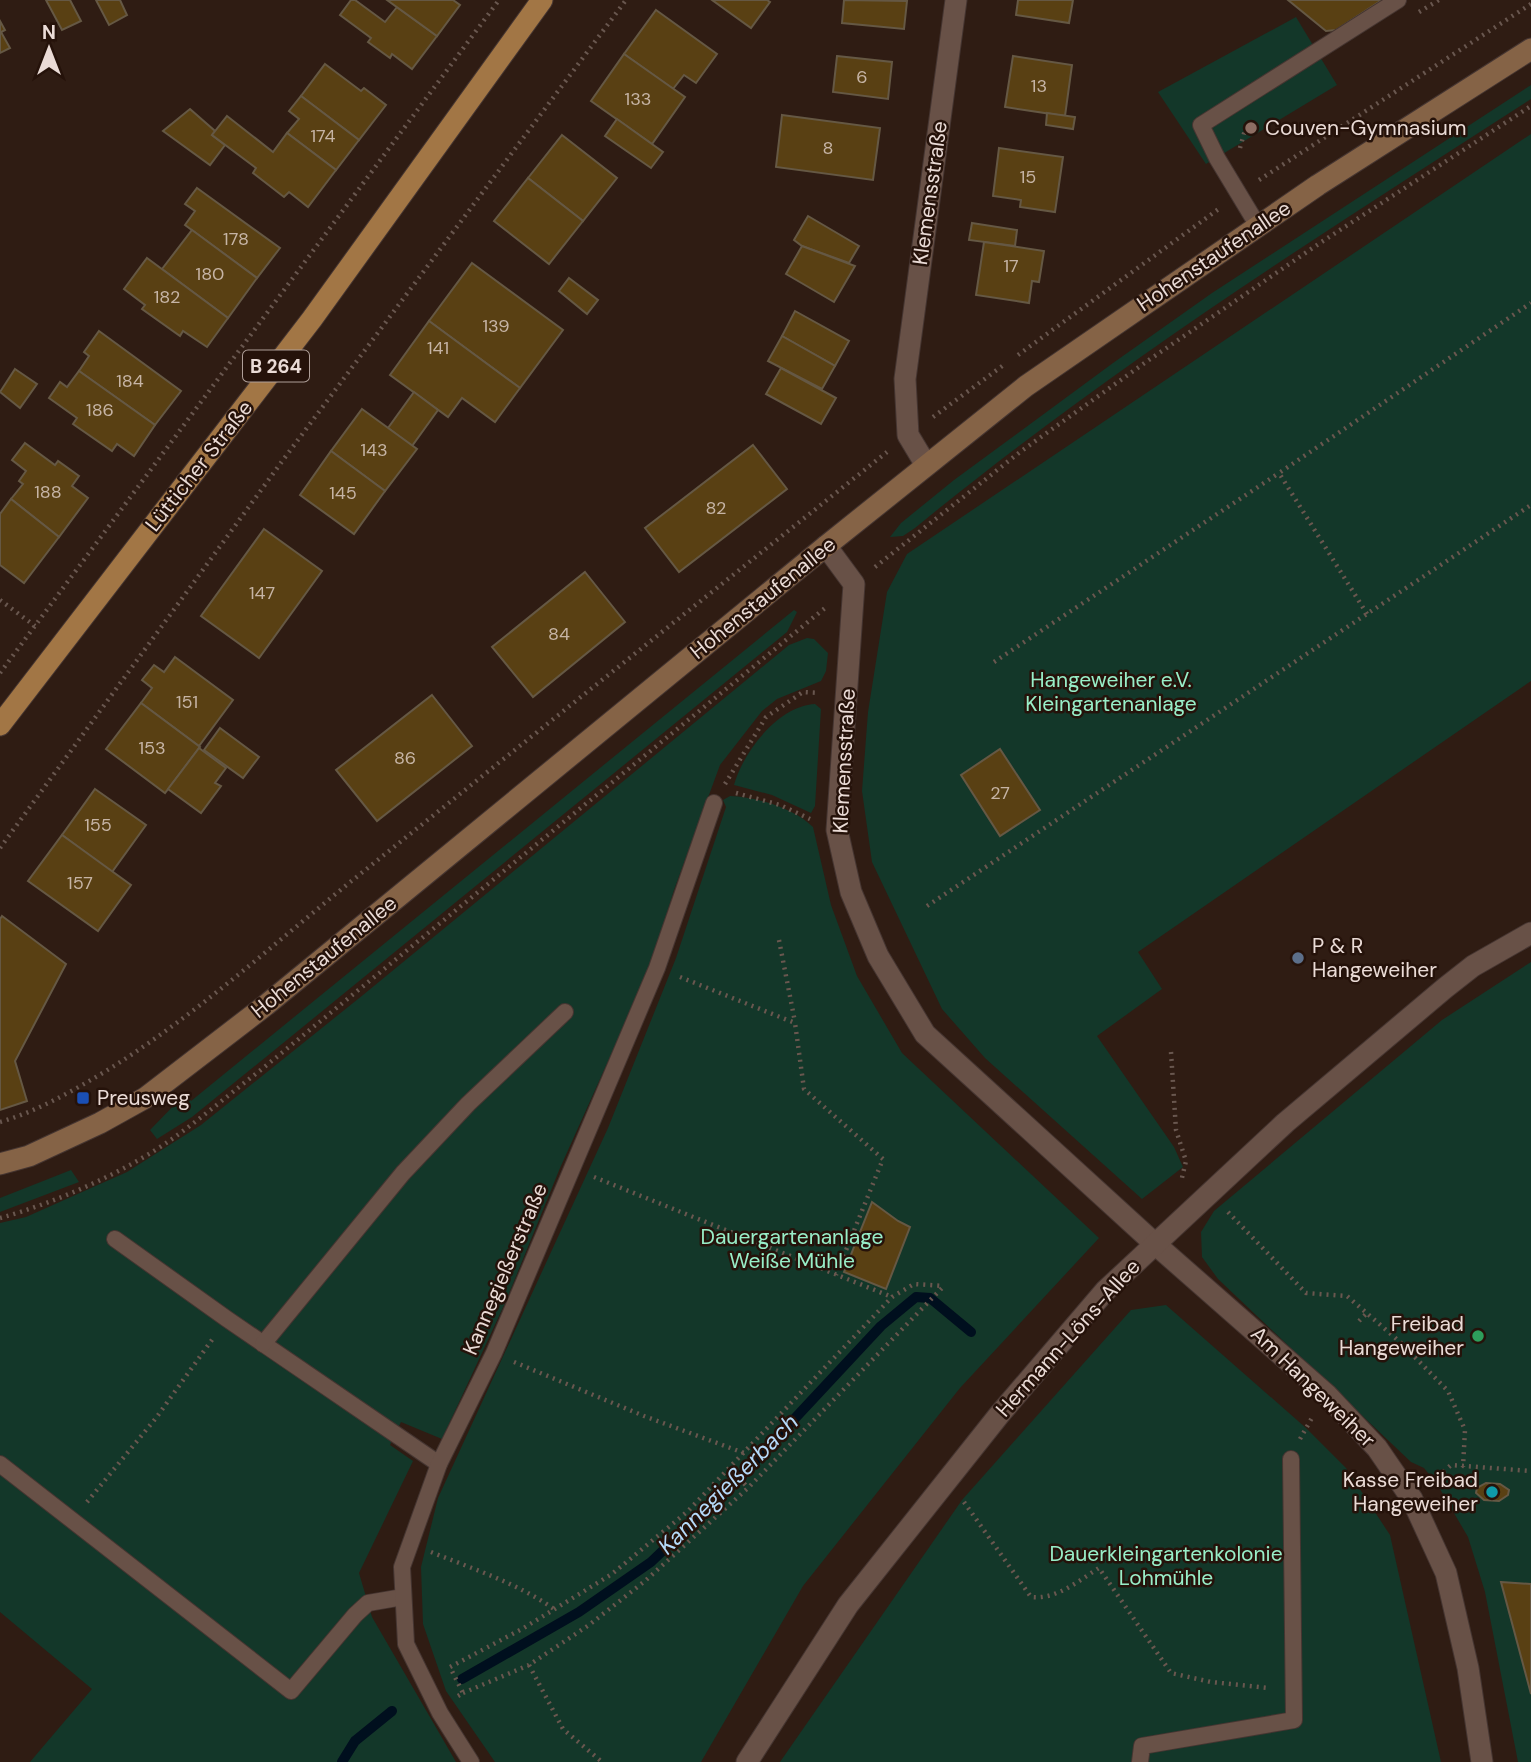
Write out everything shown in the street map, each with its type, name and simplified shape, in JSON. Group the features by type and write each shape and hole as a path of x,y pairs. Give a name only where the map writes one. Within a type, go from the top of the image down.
{"main road":[{"name":"Lütticher Straße","path":"0,724 312,319 542,0"},
{"name":"Hohenstaufenallee","path":"3,1165 100,1123 145,1098 277,996 826,546 1026,386 1318,185 1531,49"}],"street":[{"name":"Klemensstraße","path":"926,465 908,435 905,379 956,0"},
{"path":"826,546 854,583"},
{"name":"Klemensstraße","path":"854,583 837,830 851,892 878,956 925,1034 1154,1243"},
{"name":"Hermann-Löns-Allee","path":"747,1762 848,1605 948,1478 1105,1291 1285,1123 1445,988 1473,966 1531,933"},
{"name":"Am Hangeweiher","path":"1154,1243 1327,1395 1377,1448 1412,1499 1446,1573 1468,1668 1482,1762"}],"lane":[{"path":"1258,226 1200,125 1398,0"},
{"name":"Kannegießerstraße","path":"471,1762 438,1707 406,1644 402,1567 439,1464 494,1353 657,968 718,796"},
{"path":"263,1344 403,1173 477,1096 565,1012"},
{"path":"116,1239 227,1320 439,1464"},
{"path":"1140,1762 1142,1746 1294,1720 1291,1459"},
{"path":"0,1464 291,1691 368,1603 403,1597"}],"path":[{"path":"0,673 499,0"},
{"path":"0,848 626,0"},
{"path":"0,1218 56,1198 128,1166 170,1140 262,1069 854,583 1020,452 1320,243 1531,106"},
{"path":"994,662 1531,303"},
{"path":"1279,473 1367,614"},
{"path":"927,906 1531,505"},
{"path":"0,600 35,626"},
{"path":"837,830 780,805 718,796 766,717 803,692 848,694"},
{"path":"779,940 795,1023 804,1090 884,1159 836,1275"},
{"path":"657,968 795,1023"},
{"path":"1171,1052 1176,1130 1186,1161 1178,1195 1188,1216"},
{"path":"571,1167 892,1297"},
{"path":"1210,1194 1306,1293 1347,1296 1400,1342 1448,1391 1465,1430 1462,1466"},
{"path":"438,1707 463,1693 529,1665 589,1625 645,1581 748,1488 944,1286 914,1284 892,1297 688,1511 612,1574 522,1629 450,1667 463,1693"},
{"path":"1359,1321 1367,1313"},
{"path":"72,1520 156,1418 227,1320"},
{"path":"1392,1350 1400,1342"},
{"path":"494,1353 644,1416 744,1453"},
{"path":"1291,1459 1306,1428 1327,1395"},
{"path":"1412,1499 1451,1465 1531,1471"},
{"path":"730,1468 748,1488"},
{"path":"948,1478 1031,1597 1044,1599 1099,1568 1171,1673 1211,1682 1294,1691"},
{"path":"405,1558 431,1552 499,1579 537,1597 554,1609"},
{"path":"529,1665 563,1729 602,1762"}],"green space":[{"path":"1296,17 1337,85 1206,164 1158,92"},
{"path":"1531,85 1531,99 1217,304 1063,413 915,528 903,536 890,537 901,523 954,480 1212,293"},
{"name":"Hangeweiher e.V. Kleingartenanlage","path":"1531,134 1531,681 1138,952 1162,989 1097,1036 1174,1147 1183,1167 1142,1199 985,1058 942,1009 872,862 862,791 868,712 887,592 907,554"},
{"path":"794,610 797,612 787,632 192,1117 157,1139 150,1130 185,1094 191,1101"},
{"path":"807,638 814,639 828,653 826,671 821,681 777,699 762,711 720,765 674,890 650,968 560,1168 506,1301 442,1439 401,1422 390,1445 413,1461 359,1573 372,1617 456,1762 30,1762 92,1689 0,1612 0,1223 26,1217 127,1172 201,1125 789,645"},
{"path":"815,704 821,709 815,806 811,813 772,795 734,785 754,745 775,722 801,707"},
{"name":"Dauergartenanlage Weiße Mühle","path":"730,796 774,805 796,814 813,827 831,905 857,976 902,1053 1099,1238 960,1388 803,1586 701,1762 495,1762 446,1691 423,1624 421,1567 438,1498 608,1128 676,958 726,807 723,800"},
{"name":"Freibad Hangeweiher","path":"1531,962 1531,1762 1518,1762 1485,1592 1468,1537 1437,1484 1424,1468 1411,1462 1218,1279 1202,1257 1201,1232 1214,1211 1442,1020"},
{"path":"71,1170 79,1182 0,1212 0,1198"},
{"name":"Dauerkleingartenkolonie Lohmühle","path":"1166,1305 1306,1428 1346,1468 1390,1535 1441,1762 780,1762 962,1500 1131,1310"}],"building":[{"path":"46,0 70,0 81,21 62,30"},
{"path":"96,0 120,0 127,15 109,25"},
{"path":"351,0 355,0 385,22 397,7 437,36 412,69 392,54 390,58 368,42 371,38 340,15"},
{"path":"387,0 453,0 460,5 437,36"},
{"path":"712,0 767,0 770,2 751,28"},
{"path":"844,0 907,1 904,29 842,23"},
{"path":"1018,0 1073,0 1069,23 1016,15"},
{"path":"1288,0 1382,0 1336,30 1326,31"},
{"path":"656,10 717,54 696,83 684,75 673,89 624,54"},
{"path":"0,21 5,30 1,32 10,48 0,53"},
{"path":"624,54 685,97 652,144 591,101"},
{"path":"837,56 892,62 888,99 833,92"},
{"path":"1013,56 1072,65 1065,116 1005,107"},
{"path":"325,64 361,91 364,88 386,105 359,140 301,96"},
{"path":"301,96 359,140 336,170 287,133 299,119 289,111"},
{"path":"190,109 215,131 212,135 225,145 210,165 163,131"},
{"path":"1047,113 1075,117 1073,129 1046,125"},
{"path":"782,115 880,128 873,180 776,167"},
{"path":"227,116 273,152 287,133 336,170 308,207 289,192 284,197 253,173 256,168 212,135"},
{"path":"617,119 663,152 651,168 605,136"},
{"path":"562,135 617,178 583,221 528,178"},
{"path":"999,148 1063,157 1055,212 1020,207 1021,200 993,196"},
{"path":"528,178 583,221 549,264 494,221"},
{"path":"197,188 280,248 257,278 185,225 195,211 185,204"},
{"path":"808,216 859,246 849,263 802,246 794,240"},
{"path":"972,223 1017,230 1015,246 969,240"},
{"path":"192,230 257,278 228,318 162,269"},
{"path":"984,242 1044,251 1039,282 1032,281 1029,303 976,295"},
{"path":"802,246 855,266 834,302 786,274"},
{"path":"147,258 228,318 207,347 183,331 180,336 142,309 145,305 124,289"},
{"path":"472,263 563,330 520,388 429,321"},
{"path":"569,278 598,300 587,314 559,291"},
{"path":"795,311 849,341 835,366 782,336"},
{"path":"429,321 520,388 495,422 462,398 448,417 390,375"},
{"path":"99,331 181,391 155,425 79,371 89,356 84,352"},
{"path":"782,336 835,366 822,389 768,361"},
{"path":"781,368 836,398 821,424 766,394"},
{"path":"15,369 37,384 20,408 0,392"},
{"path":"79,371 155,425 134,456 117,444 112,451 73,424 77,418 49,398 60,382 67,387"},
{"path":"414,392 438,410 412,446 388,428"},
{"path":"362,409 417,449 385,491 331,451"},
{"path":"25,443 55,465 58,461 79,476 72,486 88,498 59,537 11,499 23,484 19,481 26,471 12,460"},
{"path":"753,445 787,489 679,572 645,528"},
{"path":"331,451 385,491 354,534 300,495"},
{"path":"11,499 59,537 24,583 0,565 0,514"},
{"path":"264,529 322,571 259,658 201,616"},
{"path":"585,572 625,622 533,697 492,647"},
{"path":"175,657 233,700 199,746 141,703 152,688 142,680 154,665 164,672"},
{"path":"432,695 472,746 377,821 336,770"},
{"path":"141,703 200,747 165,793 106,749"},
{"path":"220,728 259,757 243,778 204,750"},
{"path":"199,748 226,768 215,783 221,786 201,813 168,789"},
{"path":"1000,749 1040,810 1000,836 961,775"},
{"path":"95,789 146,825 112,872 62,835"},
{"path":"62,835 131,885 98,931 28,881"},
{"path":"2,916 66,964 15,1061 27,1101 0,1110 0,919"},
{"path":"872,1202 910,1227 886,1289 844,1272"},
{"name":"Kasse Freibad Hangeweiher","path":"1486,1483 1500,1484 1509,1490 1508,1495 1499,1501 1484,1500 1476,1493 1477,1488"},
{"path":"1501,1582 1531,1584 1531,1694"}],"waterway":[{"name":"Kannegießerbach","path":"462,1679 579,1612 651,1562 742,1475 881,1326 916,1297 930,1298 971,1332"},
{"name":"Kannegießerbach","path":"342,1762 355,1741 392,1711"}],"place":[{"name":"Couven-Gymnasium","path":"1251,128"},
{"name":"P & R Hangeweiher","path":"1298,958"},
{"name":"Preusweg","path":"83,1098"},
{"name":"Freibad Hangeweiher","path":"1478,1336"},
{"name":"Kasse Freibad Hangeweiher","path":"1492,1492"}]}
